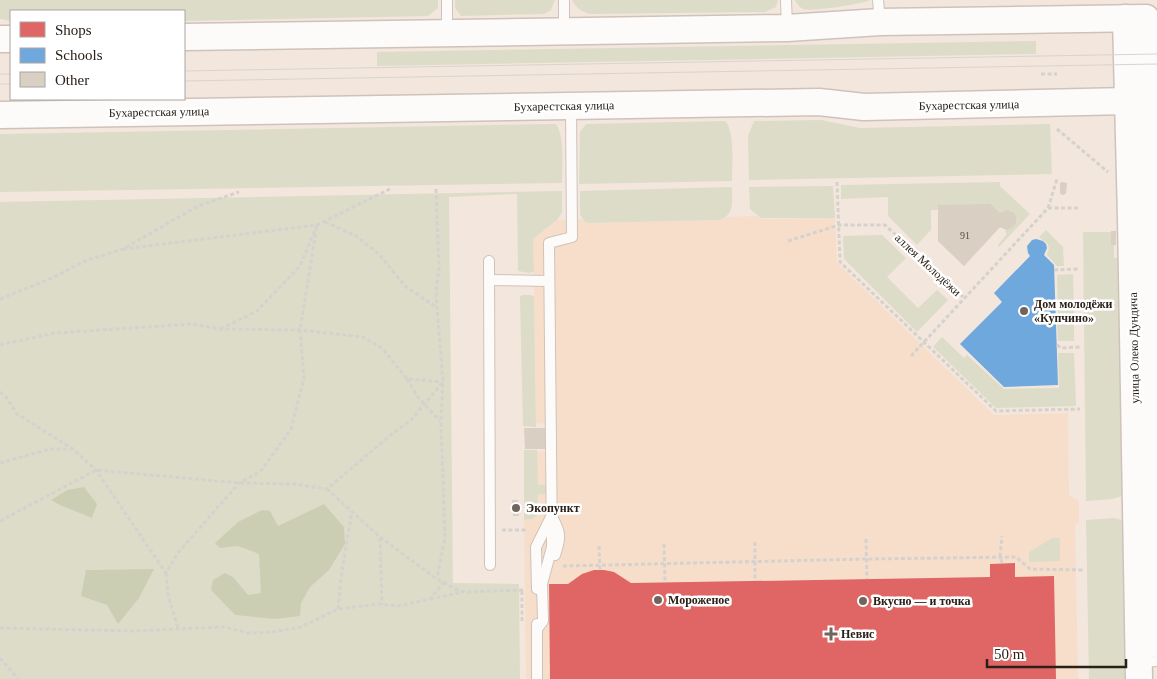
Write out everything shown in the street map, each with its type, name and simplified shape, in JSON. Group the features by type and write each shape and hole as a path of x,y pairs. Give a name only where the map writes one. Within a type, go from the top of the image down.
{"street":[{"path":"185,37 787,28 879,11 1136,18"},
{"name":"улица Олеко Дундича","path":"1136,18 1128,101 1147,323"},
{"name":"улица Олеко Дундича","path":"1136,18 1147,323 1146,506 1148,661"},
{"name":"Бухарестская улица","path":"0,115 819,102 864,106 1128,101"}],"lane":[{"path":"446,0 447,32"},
{"path":"564,0 564,32"},
{"path":"786,0 787,28"},
{"path":"537,628 543,621 542,584 552,547 549,243 572,237 571,106"},
{"path":"489,261 490,565"},
{"path":"489,280 549,281"},
{"path":"537,679 536,547 552,516"}],"path":[{"path":"1041,74 1057,74"},
{"path":"1057,129 1109,172"},
{"path":"911,356 1048,208 1057,179"},
{"path":"837,182 837,225 840,262 996,411 1080,409"},
{"path":"0,299 52,278 84,261 123,250 317,225 390,189"},
{"path":"436,189 439,268 436,294 443,382 441,421 445,537 437,578"},
{"path":"123,250 198,206 239,192"},
{"path":"1048,208 1080,208"},
{"path":"325,222 356,236 379,254 405,286 437,308"},
{"path":"220,329 258,311 300,266 317,225"},
{"path":"166,573 177,554 239,484 261,471 291,430 304,378 300,330 317,225"},
{"name":"аллея Молодёжи","path":"788,241 837,225 885,225 964,298"},
{"path":"1054,270 1080,270"},
{"path":"1056,321 1080,320"},
{"path":"0,345 55,333 192,324 220,329 300,330 363,336 383,349 424,405 441,421"},
{"path":"1056,345 1061,348"},
{"path":"1057,350 1080,347"},
{"path":"406,379 443,382"},
{"path":"327,490 411,420 443,382"},
{"path":"0,392 7,398 17,414 73,448 96,470 166,573 168,596 178,628"},
{"path":"0,463 50,449 73,448"},
{"path":"0,521 96,470 239,484 294,484 327,490 352,510 380,537 437,578 455,589 465,592"},
{"path":"338,609 352,510"},
{"path":"490,530 544,530"},
{"path":"1002,536 1000,558 1002,563"},
{"path":"380,537 382,605"},
{"path":"866,540 867,579"},
{"path":"755,542 755,581"},
{"path":"664,544 666,582"},
{"path":"599,546 600,570"},
{"path":"557,566 866,558 1016,557 1030,569 1083,570"},
{"path":"430,599 444,582"},
{"path":"0,628 134,631 223,627 249,633 272,632 301,627 338,609 382,605 398,606 465,592 522,590"},
{"path":"0,658 18,679"}],"shaded area":[{"path":"757,216 764,219 835,218 837,263 994,415 1068,413 1069,495 1079,501 1079,522 1075,525 1078,679 526,679 524,520 537,516 538,495 546,494 546,485 538,486 536,452 547,451 546,423 536,424 533,239 557,220 582,219 589,223 720,220 727,217"}],"green space":[{"path":"0,0 438,0 438,8 428,16 185,21 185,10 10,10 10,21 0,19"},
{"path":"455,0 555,0 551,10 544,14 461,16 455,8"},
{"path":"572,0 778,0 776,7 765,12 590,14 580,9"},
{"path":"795,0 870,0 857,4 808,10 800,7"},
{"path":"1036,41 1036,54 377,66 377,52"},
{"path":"821,120 860,128 1050,124 1052,174 749,180 748,136 754,121"},
{"path":"725,121 732,140 732,181 579,184 580,132 586,124"},
{"path":"556,124 562,144 562,183 0,192 0,134"},
{"path":"1000,182 1000,186 1030,214 999,247 998,245 1007,234 1006,230 1000,227 964,266 938,241 938,210 931,210 931,230 917,245 888,216 888,197 841,199 841,185"},
{"path":"833,186 835,218 761,218 750,209 749,187"},
{"path":"732,187 732,206 728,214 720,220 589,223 585,222 580,215 580,191"},
{"path":"562,191 562,213 557,220 533,239 534,271 530,273 518,271 517,194 449,197 453,583 519,584 520,679 0,679 0,202"},
{"path":"1046,230 1063,247 1064,266 1057,266 1047,255 1049,248 1047,243 1039,237"},
{"path":"1083,232 1111,232 1114,258 1122,258 1125,495 1112,499 1086,501"},
{"path":"882,235 906,258 887,277 918,308 937,290 948,300 917,332 844,259 843,236"},
{"path":"1073,274 1074,317 1058,317 1057,275"},
{"path":"520,296 534,297 536,427 523,426"},
{"path":"1057,324 1074,324 1074,341 1058,341"},
{"path":"942,337 964,358 967,355 1004,389 1059,388 1058,353 1074,353 1076,406 996,408 933,347"},
{"path":"524,450 537,450 538,485 546,485 546,494 538,495 537,516 524,520"},
{"path":"84,487 97,504 92,518 51,500 67,490"},
{"path":"324,504 344,527 345,544 329,570 310,587 301,603 300,616 275,619 235,615 211,590 213,580 225,573 233,577 248,595 261,593 259,554 238,546 220,548 215,543 238,522 262,510 270,511 278,526"},
{"path":"1114,518 1126,521 1128,679 1089,679 1086,520"},
{"path":"1052,538 1060,538 1060,561 1029,562 1029,552"},
{"path":"154,569 139,598 118,624 107,605 81,596 86,570"}],"building: Shops":[{"path":"1015,563 1015,577 1054,576 1056,679 550,679 549,584 568,584 582,574 594,570 614,572 631,583 816,580 990,577 990,564"}],"building: Schools":[{"name":"Дом молодёжи «Купчино»","path":"1036,239 1046,244 1047,248 1044,255 1054,265 1058,385 1004,387 960,344 1002,302 994,293 1030,256 1027,246 1032,240"}],"building: Other":[{"path":"1060,183 1067,183 1066,194 1062,195 1060,193"},
{"path":"990,204 1000,213 1007,210 1014,213 1016,224 1007,230 1000,227 964,266 938,241 938,205"},
{"path":"1111,231 1116,231 1116,245 1111,245"},
{"path":"524,428 545,428 545,449 525,449"},
{"name":"Экопункт","path":"512,500 518,500 519,516 513,516"}],"tram line":[{"path":"185,71 1157,54"},
{"path":"185,81 1157,64"},
{"path":"0,74 10,74"},
{"path":"0,84 10,84"}],"place":[{"name":"Дом молодёжи «Купчино»","path":"1024,311"},
{"name":"Экопункт","path":"516,508"},
{"name":"Мороженое","path":"658,600"},
{"name":"Вкусно — и точка","path":"863,601"},
{"name":"Невис","path":"831,634"}]}
